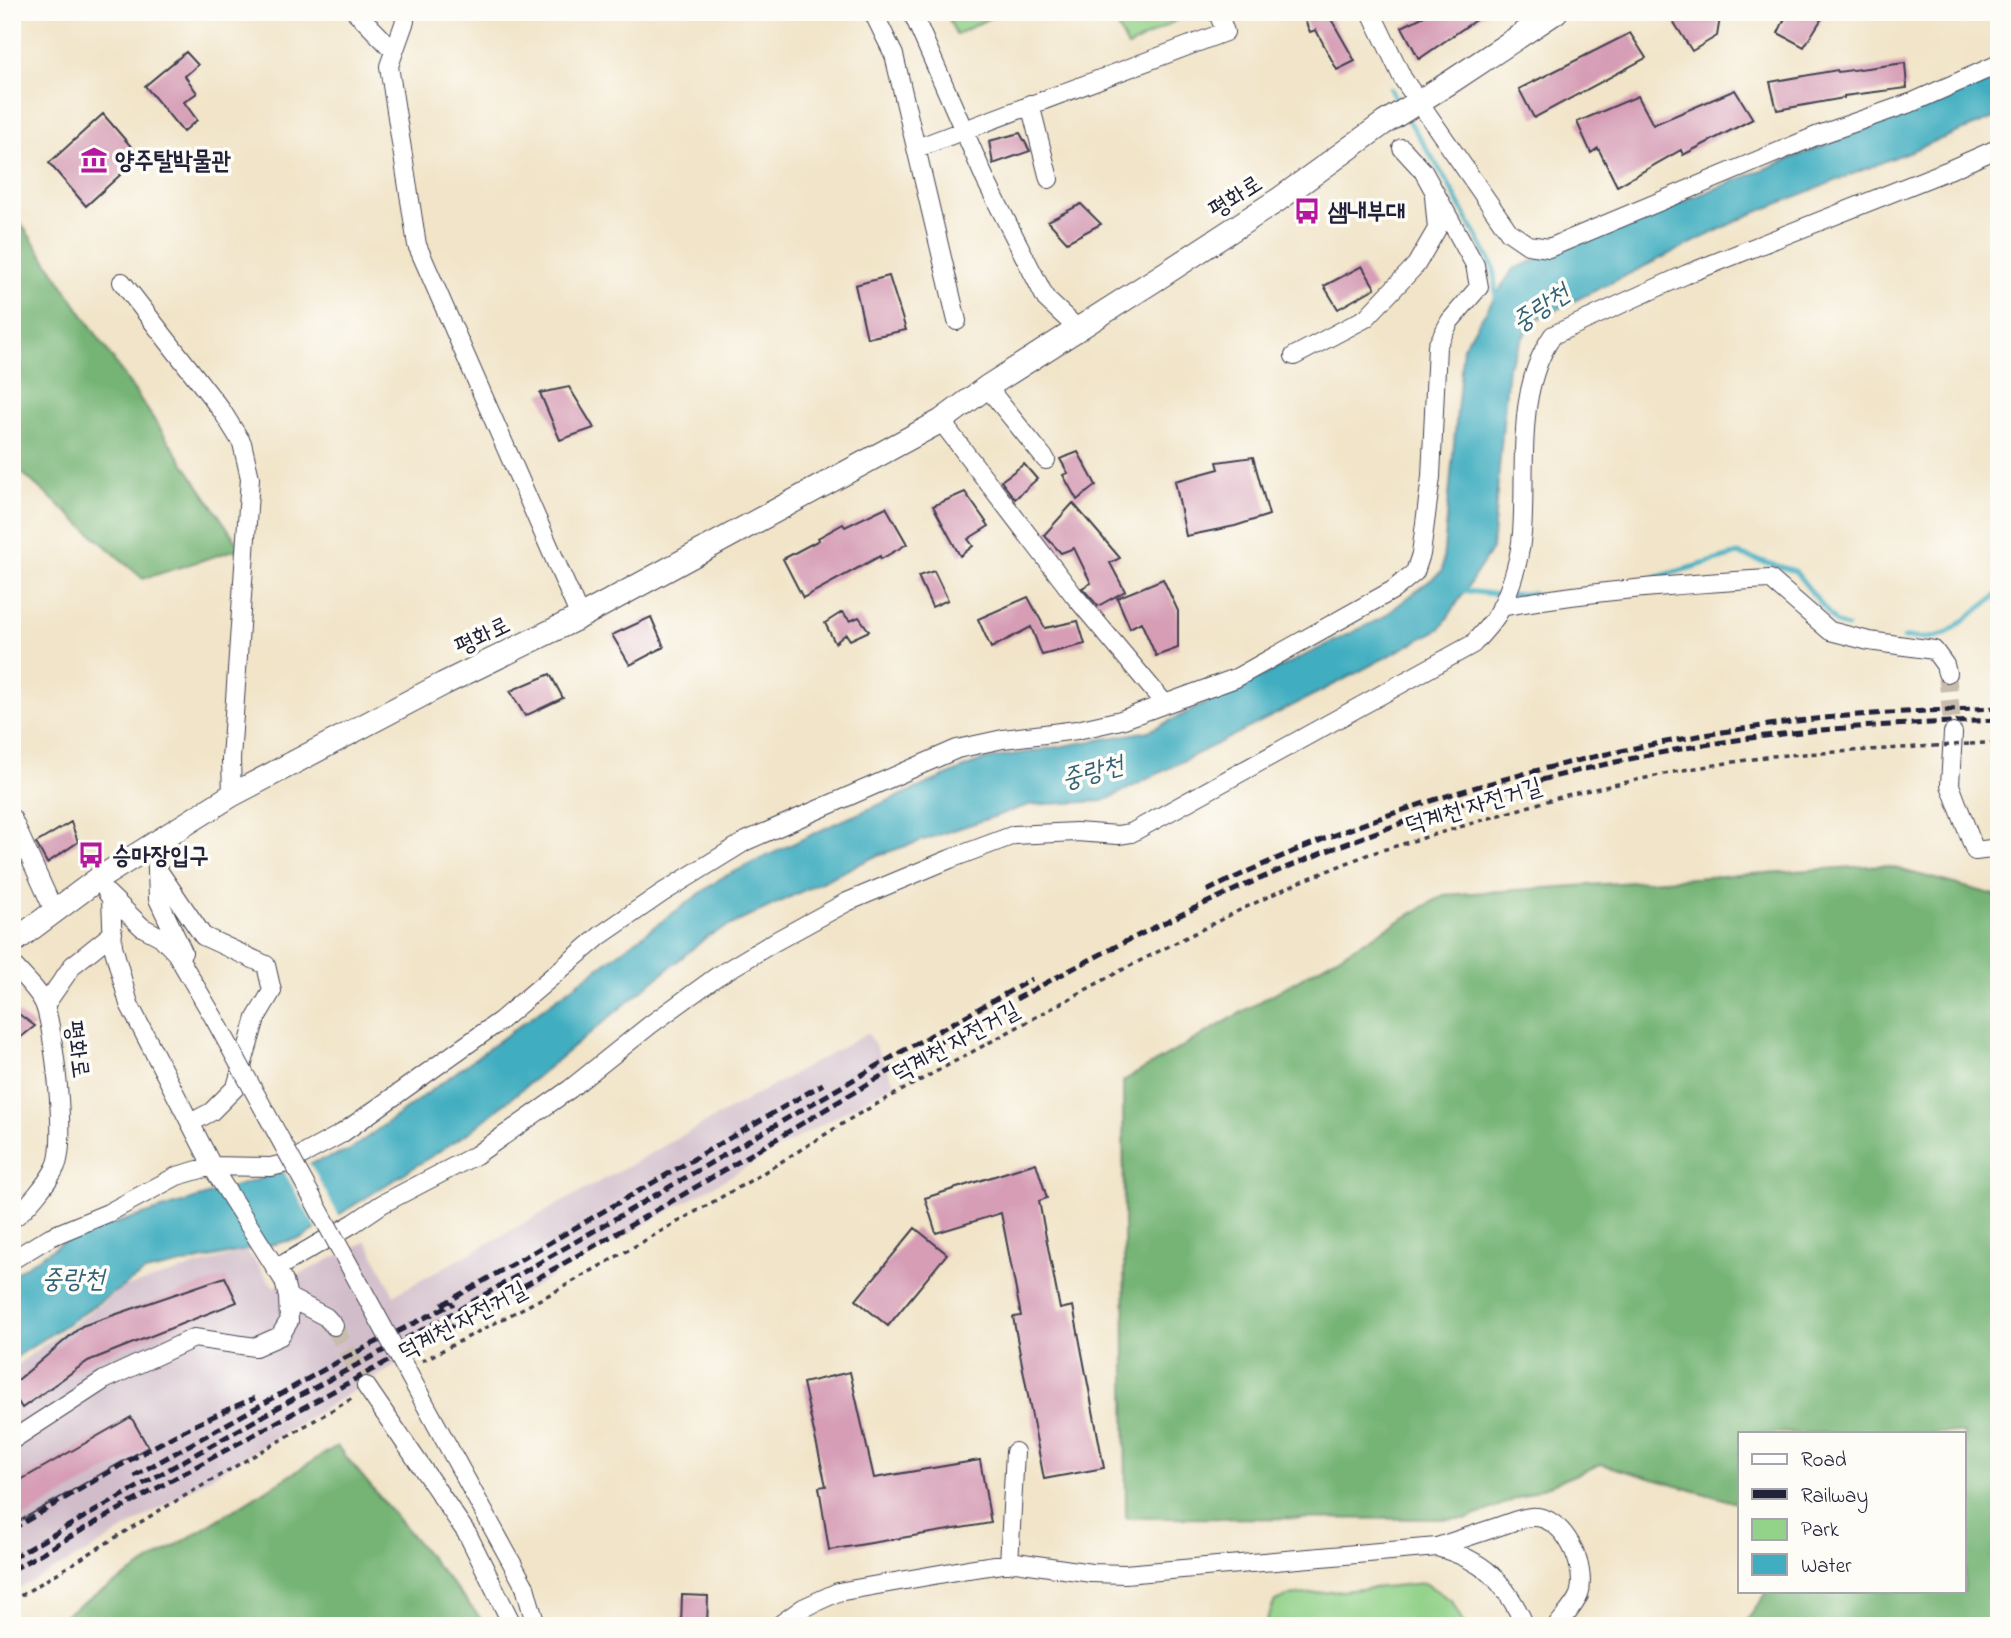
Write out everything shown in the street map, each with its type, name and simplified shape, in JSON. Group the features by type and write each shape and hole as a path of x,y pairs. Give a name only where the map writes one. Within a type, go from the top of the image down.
{"main road":[{"name":"평화로","path":"12,943 98,879 232,795 443,684 580,617 941,421 987,387 1278,200 1556,12"}],"street":[{"path":"356,12 394,51"},
{"path":"873,12 894,55 957,321"},
{"path":"912,12 962,130 1046,299 1078,329"},
{"path":"916,148 1224,32 1217,12"},
{"path":"1371,12 1403,79 1409,109 1509,232 1528,245 1549,248 1816,136 1913,102 1999,64"},
{"path":"405,21 389,66 414,229 422,259 580,617"},
{"path":"1030,104 1049,179"},
{"path":"12,1260 50,1237 108,1213 177,1175 271,1167 287,1163 341,1134 500,1021 601,935 746,841 957,749 1003,739 1077,730 1121,720 1236,678 1393,590 1415,572 1421,554 1431,477 1437,346 1450,321 1479,287 1475,265 1423,171 1402,148"},
{"path":"273,1265 476,1155 570,1089 716,977 847,902 1014,835 1131,833 1473,644 1506,597 1522,536 1527,403 1542,351 1553,335 1687,274 1999,148"},
{"path":"1294,356 1366,318 1416,265 1437,229 1433,190"},
{"path":"122,282 222,411 242,443 250,478 231,759 232,795"},
{"path":"987,387 1046,460"},
{"path":"941,421 1073,594 1165,704"},
{"path":"1506,597 1543,600 1673,585 1770,579 1830,631 1869,641 1934,650 1945,665 1947,673"},
{"path":"1953,733 1950,785 1975,851 1999,848"},
{"path":"12,818 54,911"},
{"path":"156,844 158,899 193,978 525,1587 536,1626"},
{"path":"158,870 203,936 266,965 272,991 256,1018 236,1087 211,1112 190,1123"},
{"path":"98,879 111,899 142,927 162,937 193,978"},
{"path":"12,1440 104,1380 194,1338 255,1347 280,1336 289,1321 284,1281 214,1170 129,1004 113,946 111,899"},
{"path":"45,1004 73,965 113,933"},
{"name":"평화로","path":"12,964 45,1004 54,1054 60,1136 57,1164 23,1212 12,1219"},
{"path":"288,1297 326,1317 334,1326"},
{"path":"367,1388 468,1535 513,1626"},
{"path":"1009,1563 1015,1452"},
{"path":"778,1626 803,1608 838,1592 1009,1563 1091,1573 1125,1574 1437,1547 1525,1518 1544,1518 1556,1524 1572,1547 1580,1585 1579,1596 1557,1626"},
{"path":"1437,1547 1461,1554 1482,1566 1499,1581 1513,1599 1525,1626"}],"path":[{"name":"덕계천 자전거길","path":"412,1366 556,1291 755,1178 855,1116 1108,978 1238,911 1369,854 1567,795 1683,771 1772,756 1999,742"},
{"path":"12,1601 367,1388"}],"shaded area":[{"path":"868,1033 895,1083 388,1370 87,1552 12,1592 12,1368 123,1288 247,1251 274,1287 367,1241 394,1295"}],"green space":[{"path":"946,12 1001,12 956,35"},
{"path":"1110,12 1191,12 1128,47"},
{"path":"12,210 241,548 143,579 12,464"},
{"path":"1883,865 1999,896 1999,1626 1743,1626 1767,1592 1966,1592 1966,1432 1738,1432 1738,1503 1601,1464 1467,1519 1126,1518 1123,1081 1444,895"},
{"path":"337,1446 487,1626 46,1626"},
{"path":"1425,1583 1452,1601 1465,1626 1264,1626 1275,1601 1287,1596"}],"water":[{"name":"중랑천","path":"1999,76 1999,116 1747,216 1531,322 1508,367 1492,549 1441,628 1104,801 1029,805 876,856 708,936 471,1131 302,1238 145,1272 12,1360 12,1275 71,1237 347,1152 721,878 834,824 983,760 1149,731 1382,618 1442,571 1463,347 1513,269"}],"pier":[{"path":"308,1160 340,1218 318,1232 282,1168"}],"building":[{"path":"1301,12 1327,12 1355,61 1337,70 1316,30 1310,32"},
{"path":"1432,12 1487,12 1419,59 1402,27"},
{"path":"1678,12 1721,12 1717,36 1692,51 1673,21"},
{"path":"1788,12 1826,12 1804,47 1778,33"},
{"path":"1630,33 1646,58 1534,118 1519,89"},
{"path":"186,52 198,65 185,76 197,93 184,102 197,120 183,132 145,86"},
{"path":"1905,63 1907,88 1844,96 1777,110 1770,82 1837,70"},
{"path":"1735,90 1753,119 1683,155 1681,150 1617,186 1598,148 1591,153 1577,122 1638,96 1653,125"},
{"name":"양주탈박물관","path":"103,114 140,157 86,206 49,163"},
{"path":"1020,133 1030,151 993,164 989,141"},
{"path":"1081,204 1101,224 1067,242 1048,221"},
{"path":"1362,266 1375,288 1338,309 1324,286"},
{"path":"889,276 906,330 867,338 855,285"},
{"path":"569,387 594,428 560,440 540,393"},
{"path":"1078,452 1096,485 1077,500 1063,475 1068,473 1060,459"},
{"path":"1253,457 1269,515 1235,526 1186,536 1175,481 1219,469 1217,462"},
{"path":"1024,464 1037,479 1015,499 1001,481"},
{"path":"965,492 989,526 968,539 973,546 960,556 933,506"},
{"path":"1073,503 1120,558 1110,563 1125,591 1098,606 1082,588 1091,583 1074,548 1061,553 1044,535"},
{"path":"886,507 907,544 803,598 783,559 843,524 845,527"},
{"path":"934,571 948,600 932,607 918,576"},
{"path":"1163,579 1178,611 1178,648 1156,656 1141,622 1130,628 1117,598"},
{"path":"1028,597 1045,628 1078,621 1085,644 1042,655 1031,627 991,648 978,619"},
{"path":"842,612 850,621 859,617 869,631 850,640 846,634 835,643 825,623"},
{"path":"651,617 664,647 630,665 612,635"},
{"path":"550,674 563,698 525,716 510,691"},
{"path":"71,822 78,842 47,863 36,843"},
{"path":"12,1009 35,1026 12,1044"},
{"path":"1036,1163 1047,1198 1039,1201 1060,1309 1073,1306 1104,1468 1044,1479 1013,1317 1021,1316 1001,1213 936,1233 925,1198"},
{"path":"915,1228 947,1254 888,1326 856,1300"},
{"path":"225,1277 237,1302 88,1361 22,1408 12,1392 12,1385 82,1326"},
{"path":"850,1372 874,1478 980,1460 991,1523 829,1550 819,1487 826,1486 803,1383"},
{"path":"131,1417 148,1447 12,1525 12,1485"},
{"path":"682,1595 708,1596 707,1626 681,1626"}],"waterway":[{"path":"1390,89 1401,108"},
{"path":"1406,116 1448,183 1494,268 1496,299"},
{"path":"1647,580 1738,554 1795,571 1836,623 1847,627"},
{"path":"1459,590 1501,595"},
{"path":"1511,595 1533,593"},
{"path":"1904,638 1929,638 1946,634 1999,594"}],"tunnel":[{"path":"1947,673 1953,733"},
{"path":"334,1326 366,1386"}],"railway":[{"path":"1207,891 1275,859 1345,831 1416,806 1561,765 1635,748 1783,723 1918,711 1999,708"},
{"path":"12,1570 559,1266 991,1013 1118,946 1247,884 1380,831 1447,808 1533,782 1622,761 1712,744 1801,732 1999,720"},
{"path":"12,1558 295,1398 448,1316 901,1052 1032,979"},
{"path":"442,1305 823,1084"},
{"path":"134,1476 343,1359 454,1303"},
{"path":"12,1529 192,1426 255,1398"}],"place":[{"name":"양주탈박물관","path":"94,160"},
{"name":"샘내부대","path":"1307,211"},
{"name":"승마장입구","path":"91,855"}]}
